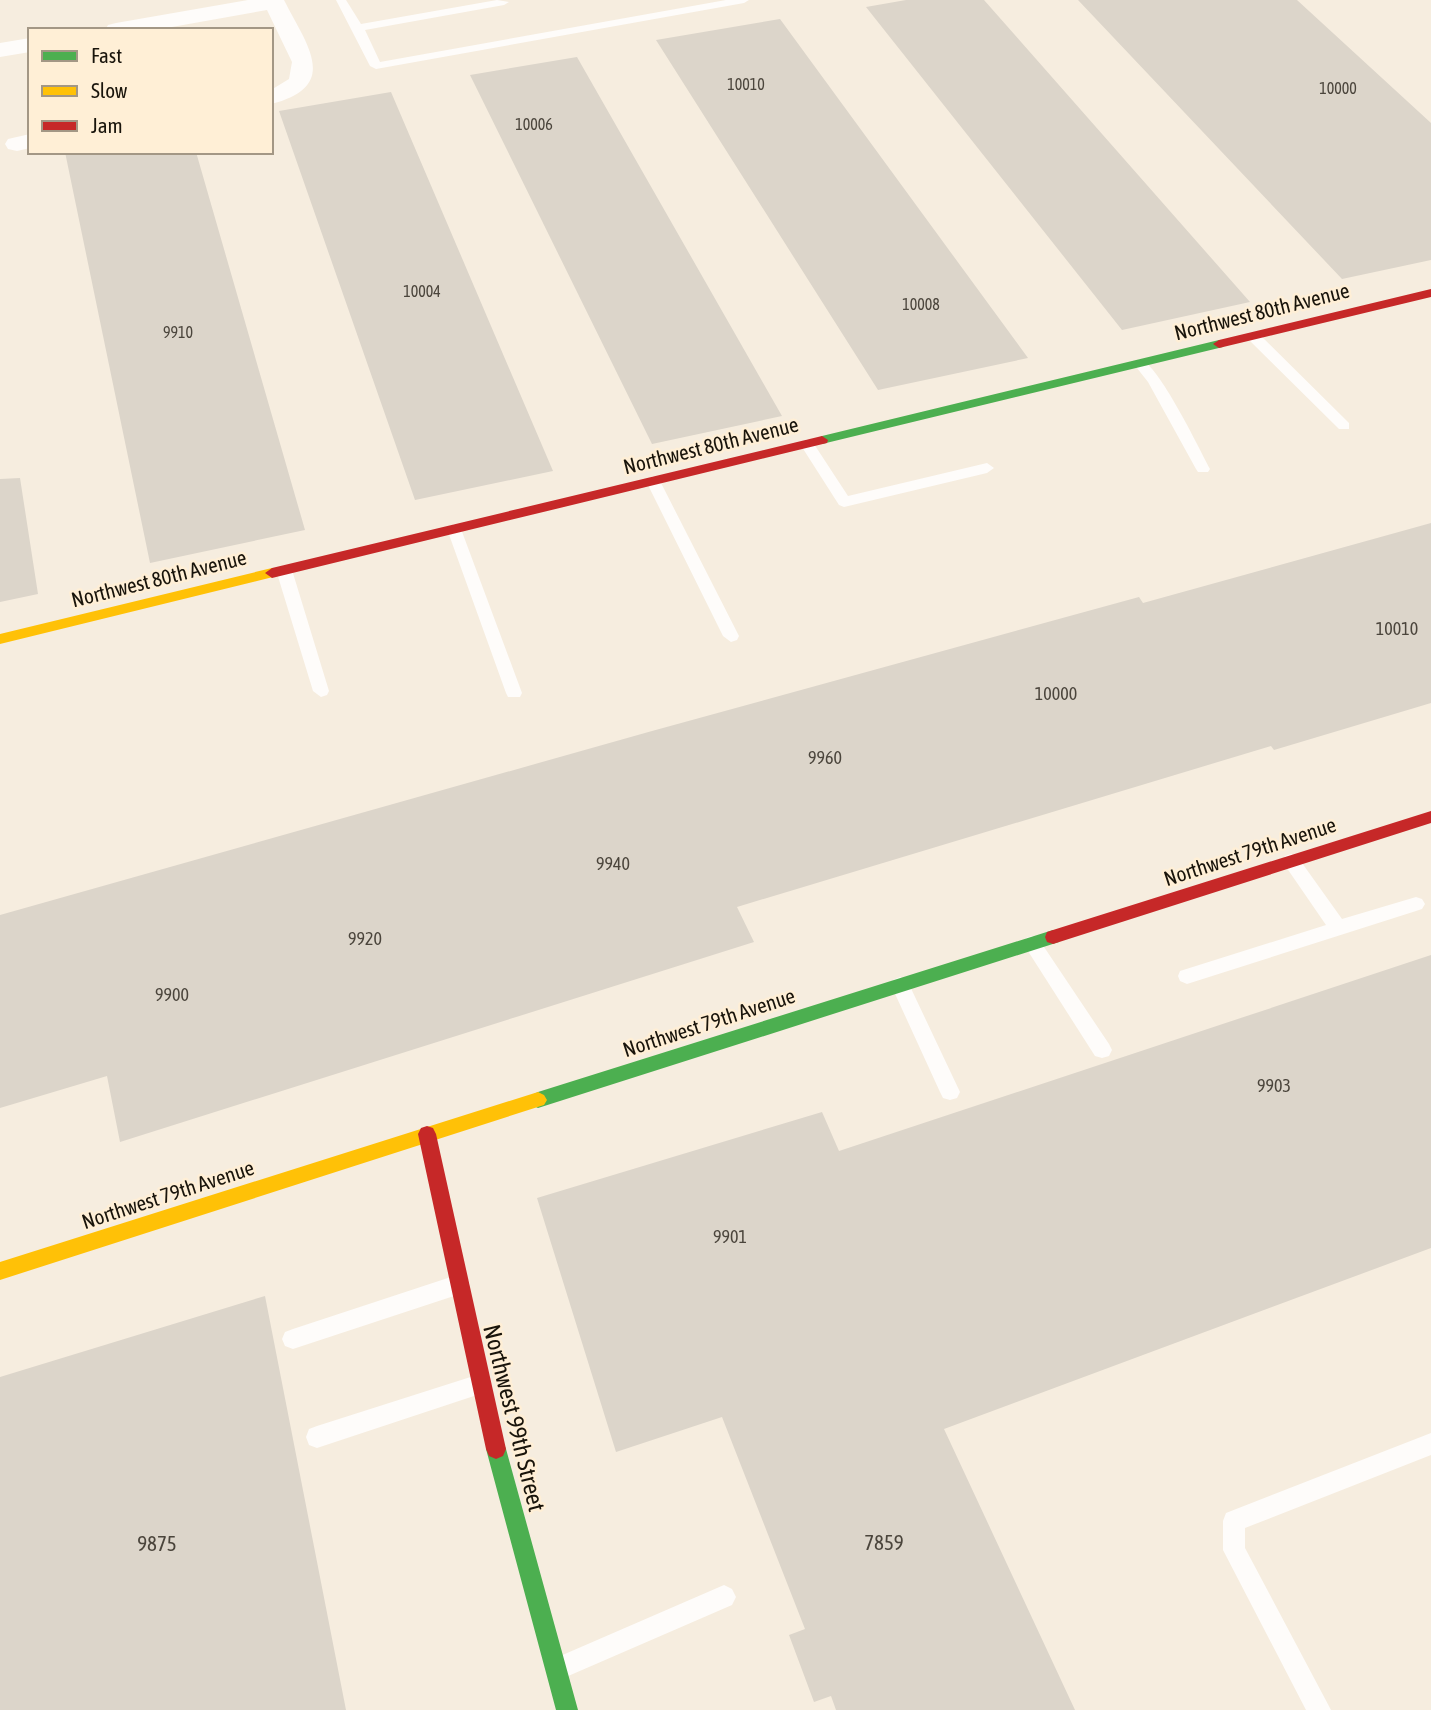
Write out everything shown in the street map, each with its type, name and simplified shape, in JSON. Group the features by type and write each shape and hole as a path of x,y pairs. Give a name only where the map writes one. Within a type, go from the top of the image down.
{"street":[{"path":"127,28 273,1 303,62 303,75 298,85 284,94 273,97"},
{"path":"0,50 28,45"},
{"name":"Northwest 80th Avenue","path":"0,639 1431,293"},
{"name":"Northwest 79th Avenue","path":"0,1271 1431,817"},
{"name":"Northwest 99th Street","path":"427,1134 480,1384 566,1710"}],"lane":[{"path":"341,0 376,66 744,0"},
{"path":"358,28 504,2 503,0"},
{"path":"1253,336 1343,426"},
{"path":"1140,363 1154,380 1203,469"},
{"path":"807,444 845,502 988,468"},
{"path":"653,481 731,636"},
{"path":"454,529 514,693"},
{"path":"284,570 321,691"},
{"path":"1291,861 1338,928"},
{"path":"1187,976 1416,904"},
{"path":"1032,943 1102,1050"},
{"path":"900,985 950,1092"},
{"path":"293,1339 460,1284"},
{"path":"317,1437 480,1384"},
{"path":"1319,1710 1234,1550 1234,1521 1431,1444"},
{"path":"555,1669 723,1597"}],"building":[{"path":"906,0 984,0 1250,302 1122,330 866,7"},
{"path":"1078,0 1297,0 1431,123 1431,260 1342,279"},
{"path":"780,19 1028,358 878,390 656,40"},
{"path":"577,57 782,416 652,444 470,75"},
{"path":"391,92 553,471 415,500 279,111"},
{"path":"65,154 197,154 305,530 150,563"},
{"path":"20,478 38,594 0,602 0,479"},
{"path":"1431,523 1431,703 1274,750 1271,746 737,907 754,942 120,1142 107,1076 0,1108 0,915 1139,597 1143,603"},
{"path":"1431,955 1431,1248 944,1429 1075,1710 836,1710 831,1696 814,1702 789,1635 805,1629 722,1417 616,1452 537,1198 822,1112 839,1151"},
{"path":"265,1296 346,1710 0,1710 0,1377"}],"traffic: fast":[{"path":"822,440 1219,344"},
{"path":"538,1100 1053,937"},
{"path":"496,1449 567,1710"}],"traffic: slow":[{"path":"0,639 272,573"},
{"path":"0,1271 538,1100"}],"traffic: jam":[{"path":"1219,344 1431,293"},
{"path":"272,573 822,440"},
{"path":"1053,937 1431,817"},
{"path":"427,1134 496,1449"}]}
